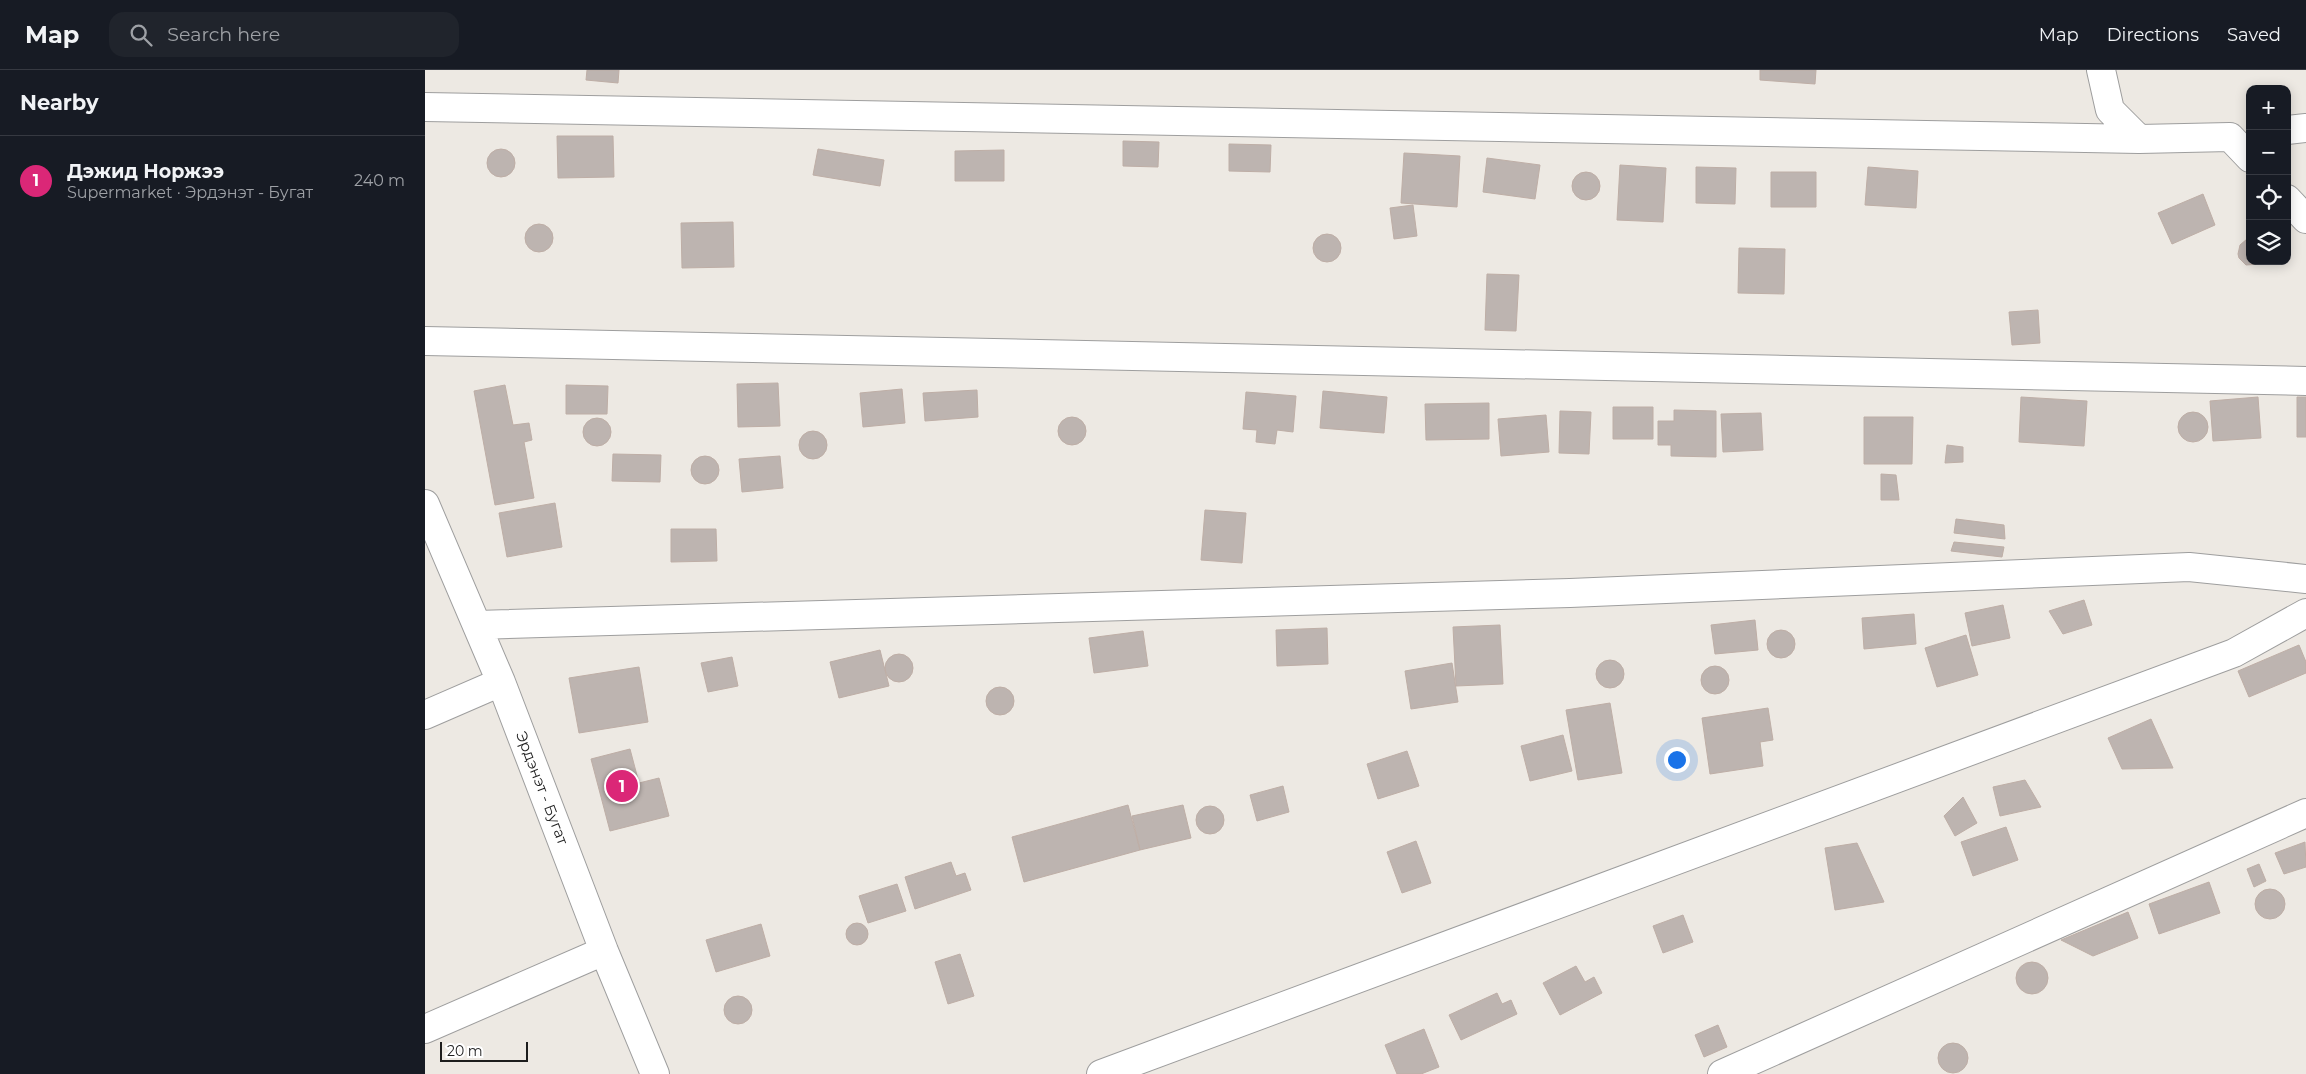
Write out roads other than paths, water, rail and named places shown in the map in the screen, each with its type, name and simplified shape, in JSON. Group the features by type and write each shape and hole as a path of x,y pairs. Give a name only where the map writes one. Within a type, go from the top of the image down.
{"street":[{"path":"2101,70 2110,110 2139,139"},
{"path":"425,107 2139,139 2240,136 2246,149"},
{"path":"2291,130 2306,128"},
{"path":"2291,203 2306,219"},
{"path":"425,340 2306,381"},
{"name":"Эрдэнэт - Бугат","path":"425,504 501,682 604,951 655,1074"},
{"path":"477,624 1560,593 2189,567 2306,579"},
{"path":"1101,1074 2234,654 2306,613"},
{"path":"425,715 501,682"},
{"path":"1722,1074 2306,813"},
{"path":"425,1029 604,951"}],"place":[{"name":"Дэжид Норжээ","path":"622,786"}]}
